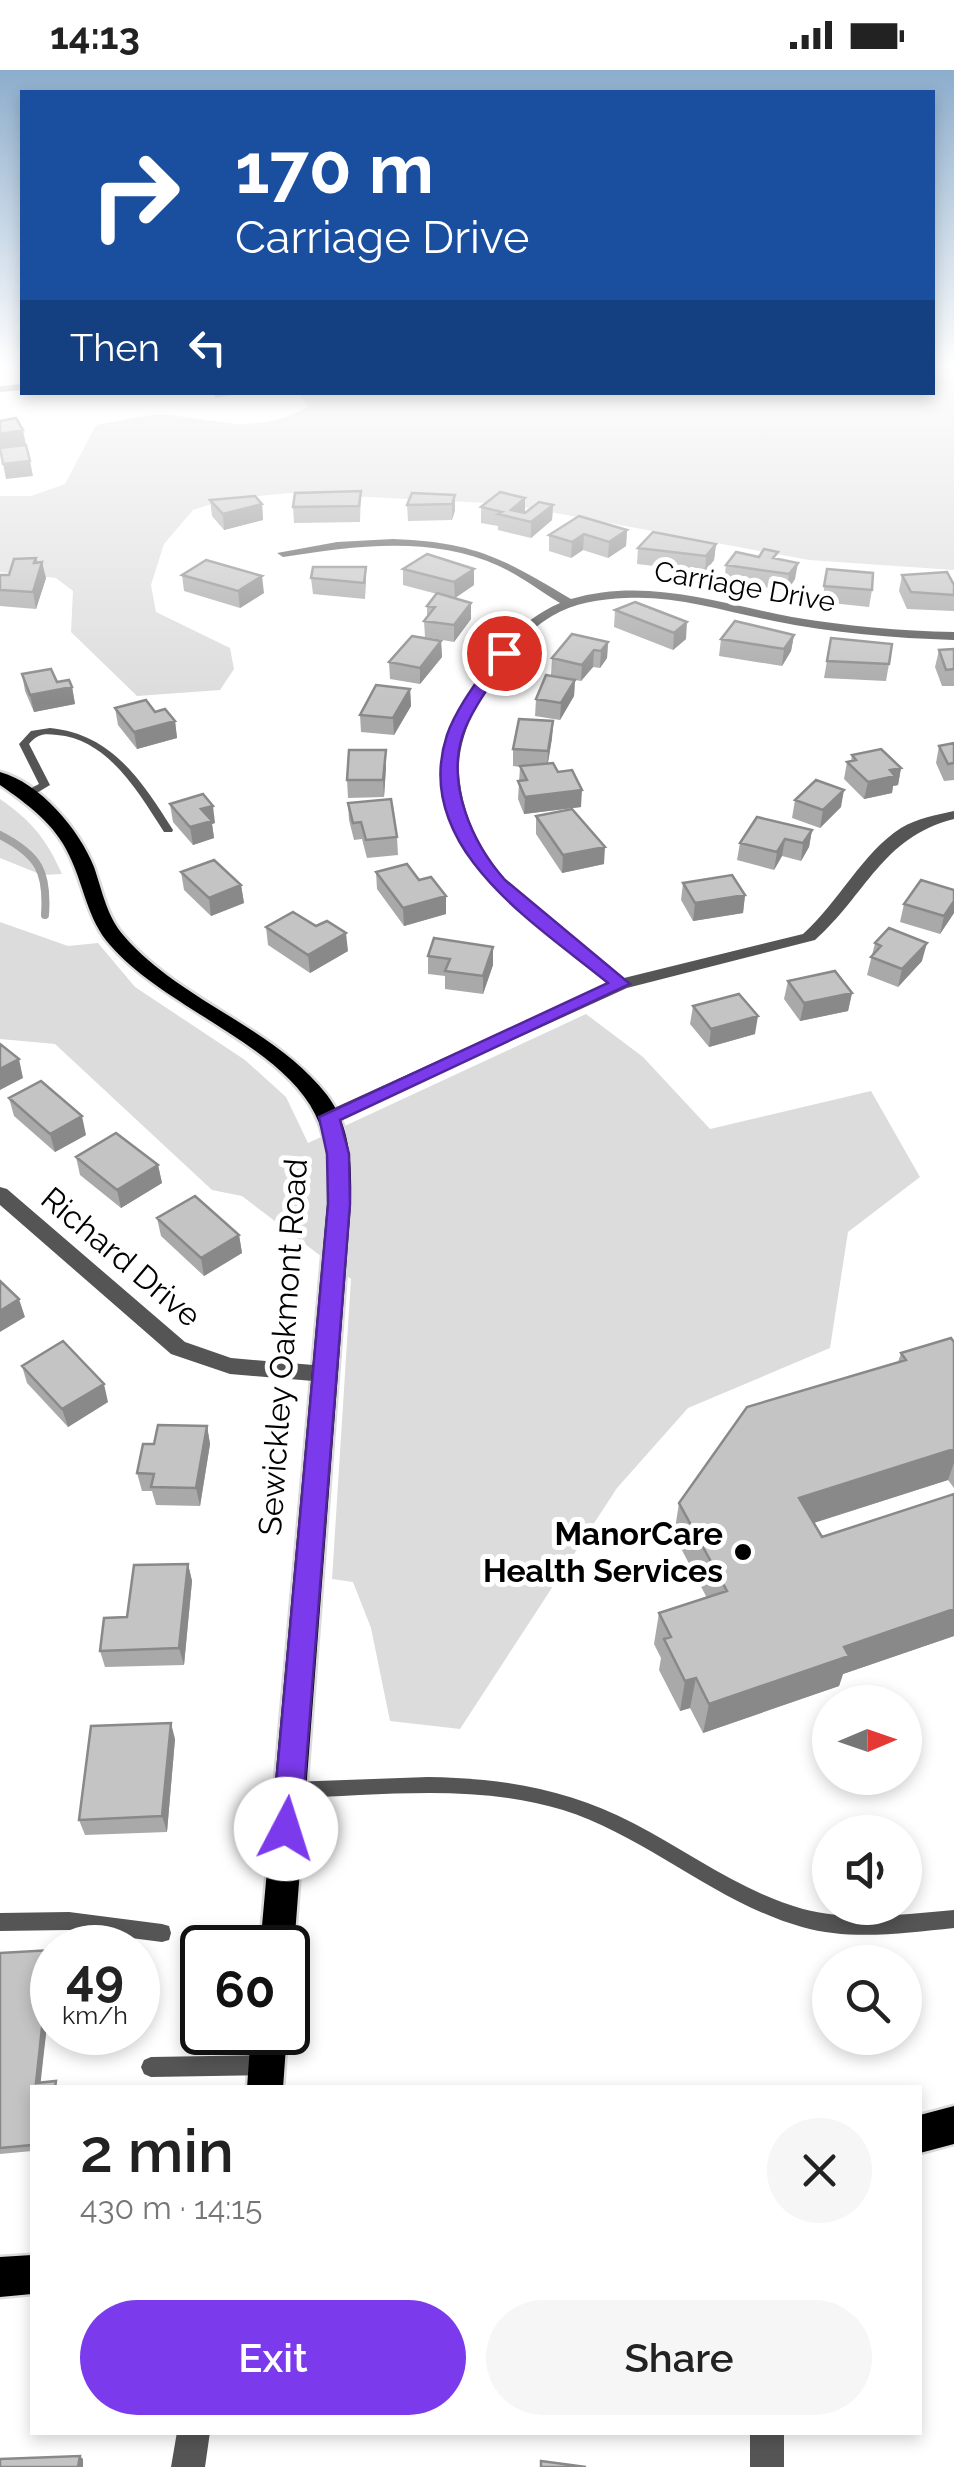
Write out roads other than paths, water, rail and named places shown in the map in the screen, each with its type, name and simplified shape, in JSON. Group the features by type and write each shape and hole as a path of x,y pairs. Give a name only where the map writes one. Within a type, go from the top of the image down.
{"main road":[{"name":"Sewickley Oakmont Road","path":"0,777 52,816 72,842 98,908 118,942 159,980 291,1072 329,1117 340,1177 278,1925"},
{"path":"922,2133 954,2124"},
{"path":"0,2276 30,2274"}],"street":[{"path":"283,553 359,544 434,545 504,564 568,602"},
{"name":"Carriage Drive","path":"621,984 523,908 489,872 466,836 452,791 450,768 456,734 488,674 531,623 568,602 656,594 834,628 954,636"},
{"path":"329,1117 621,984 809,937 827,924 899,833 919,823 954,815"},
{"name":"Richard Drive","path":"0,1194 178,1348 230,1366 324,1374"},
{"path":"188,2467 193,2435"},
{"path":"767,2435 768,2467"}],"lane":[{"path":"26,795 45,784 24,744 26,739 35,732 67,731 120,766 146,793 168,830"},
{"path":"290,1790 502,1790 563,1802 724,1886 804,1918 887,1924 954,1918"},
{"path":"0,1922 70,1921 162,1933"},
{"path":"150,2067 267,2062"}],"waterway":[{"path":"0,835 24,850 38,866 45,887 45,915"}],"place":[{"name":"ManorCare Health Services","path":"743,1552"}]}
